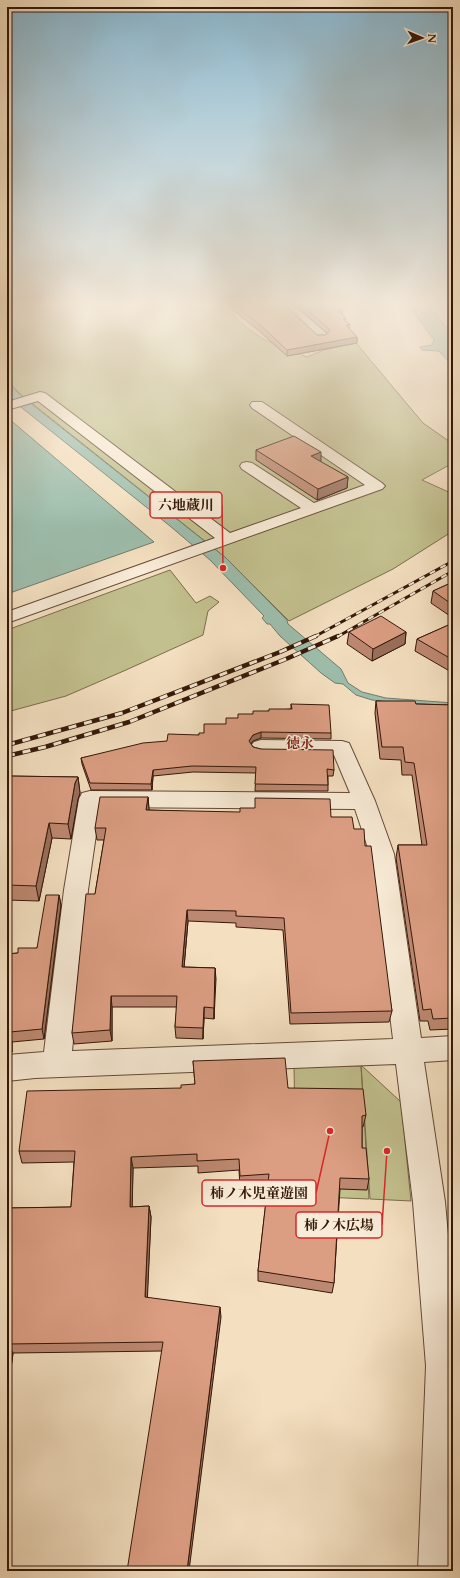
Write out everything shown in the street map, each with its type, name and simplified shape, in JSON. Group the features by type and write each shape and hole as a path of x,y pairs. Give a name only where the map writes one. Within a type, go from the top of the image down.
{"street":[{"path":"10,405 40,396 220,542"},
{"path":"7,618 377,486 257,405"},
{"path":"247,466 314,509"},
{"path":"261,747 342,748 364,801 382,854 429,1202 448,1367 438,1571"},
{"path":"58,1064 76,890 90,799 364,801"},
{"path":"7,1068 58,1064 409,1051 453,1048"}],"shaded area":[{"path":"7,379 386,379 423,423 453,444 453,463 422,480 453,494 453,531 393,569 289,621 226,558 19,393"},
{"path":"7,381 17,392 34,406 226,558 287,620 288,624 341,669 348,683 362,692 386,698 453,703 453,709 372,700 356,695 343,684 335,683 321,673 280,636 270,624 267,624 262,618 264,616 210,560 170,526 7,396"},
{"path":"8,418 154,542 7,594"},
{"path":"170,570 196,603 210,596 219,602 208,611 203,635 66,696 7,712 7,630"},
{"path":"294,1065 361,1066 369,1199 296,1196"},
{"path":"361,1065 401,1102 411,1201 370,1199"}],"building":[{"path":"294,436 321,452 311,456 348,477 318,489 256,450"},
{"path":"453,582 453,605 433,591"},
{"path":"381,616 406,632 373,649 349,632"},
{"path":"453,623 453,660 417,639"},
{"path":"376,701 415,701 416,704 453,705 453,1018 433,1019 431,1009 423,1010 398,845 427,845 414,763 405,762 403,747 382,747"},
{"path":"291,704 329,705 331,733 261,732 253,735 249,741 253,747 261,749 333,750 334,770 327,769 328,785 255,784 256,767 192,766 153,770 151,784 90,783 81,758 143,743 167,741 168,734 199,735 199,733 204,733 204,724 226,724 226,718 238,718 238,714 253,714 253,711 292,709"},
{"path":"7,776 78,777 75,783 68,824 49,823 36,886 7,885"},
{"path":"100,797 148,797 146,810 240,812 240,808 255,808 255,798 330,799 331,817 352,817 354,829 364,829 365,846 371,846 392,1011 291,1013 284,918 236,916 236,911 187,910 182,967 215,968 214,1008 204,1007 203,1028 175,1027 177,996 111,996 110,1030 72,1033 86,894 95,894 106,828 95,828"},
{"path":"46,895 59,895 42,1029 10,1032 9,1042 7,1042 7,954 18,953 18,948 37,948"},
{"path":"285,1058 288,1088 363,1089 366,1115 362,1116 362,1148 366,1148 369,1179 340,1178 334,1283 258,1271 269,1174 240,1176 239,1159 197,1161 197,1154 131,1157 130,1207 149,1206 145,1297 220,1307 187,1571 127,1571 163,1342 8,1344 7,1354 7,1208 71,1207 75,1151 19,1151 27,1091 181,1088 181,1085 195,1084 193,1061"}],"railway":[{"path":"315,636 453,561"},
{"path":"337,637 453,571"},
{"path":"7,745 122,713 280,652 315,636"},
{"path":"7,756 45,747 129,722 286,659 338,636"}],"place":[{"name":"六地蔵川","path":"223,568"},
{"name":"柿ノ木児童遊園","path":"330,1131"},
{"name":"柿ノ木広場","path":"387,1151"}],"district":[{"name":"徳永","path":"300,743"}]}
